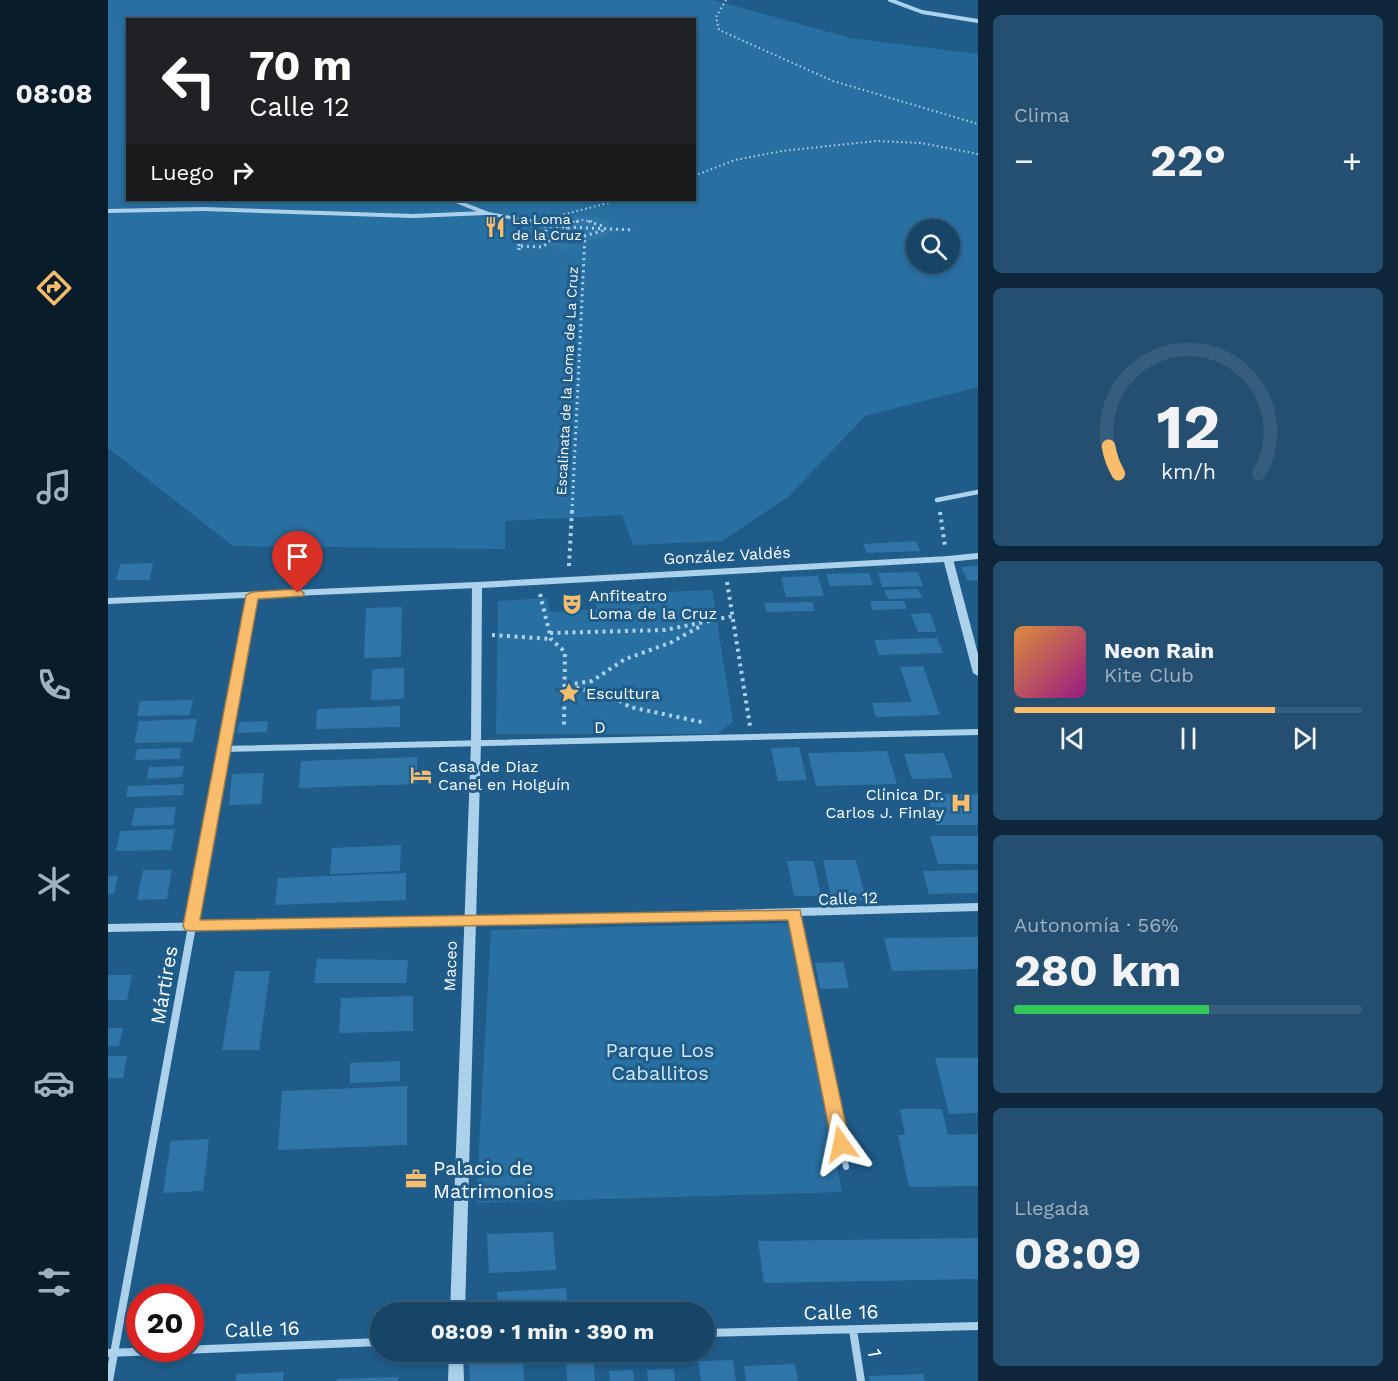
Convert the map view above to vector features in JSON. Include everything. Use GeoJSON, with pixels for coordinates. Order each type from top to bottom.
{"type":"FeatureCollection","features":[{"type":"Feature","properties":{"kind":"street"},"geometry":{"type":"LineString","coordinates":[[890,0],[932,16],[978,21]]}},
{"type":"Feature","properties":{"kind":"street"},"geometry":{"type":"LineString","coordinates":[[456,201],[486,213]]}},
{"type":"Feature","properties":{"kind":"street"},"geometry":{"type":"LineString","coordinates":[[108,211],[202,209],[413,216],[486,213]]}},
{"type":"Feature","properties":{"kind":"street"},"geometry":{"type":"LineString","coordinates":[[937,500],[978,492]]}},
{"type":"Feature","properties":{"kind":"street","name":"González Valdés"},"geometry":{"type":"LineString","coordinates":[[477,585],[978,556]]}},
{"type":"Feature","properties":{"kind":"street"},"geometry":{"type":"LineString","coordinates":[[948,559],[973,635],[978,673]]}},
{"type":"Feature","properties":{"kind":"street"},"geometry":{"type":"LineString","coordinates":[[108,601],[477,585]]}},
{"type":"Feature","properties":{"kind":"street","name":"Maceo"},"geometry":{"type":"LineString","coordinates":[[457,1302],[476,743],[477,585]]}},
{"type":"Feature","properties":{"kind":"street","name":"Mártires"},"geometry":{"type":"LineString","coordinates":[[109,1381],[111,1353],[252,595]]}},
{"type":"Feature","properties":{"kind":"street","name":"D"},"geometry":{"type":"LineString","coordinates":[[223,749],[978,732]]}},
{"type":"Feature","properties":{"kind":"street","name":"Calle 12"},"geometry":{"type":"LineString","coordinates":[[108,928],[794,914],[978,907]]}},
{"type":"Feature","properties":{"kind":"street","name":"Calle 16"},"geometry":{"type":"LineString","coordinates":[[715,1333],[978,1326]]}},
{"type":"Feature","properties":{"kind":"street","name":"1"},"geometry":{"type":"LineString","coordinates":[[853,1330],[861,1381]]}},
{"type":"Feature","properties":{"kind":"street","name":"Calle 16"},"geometry":{"type":"LineString","coordinates":[[111,1353],[370,1342]]}},
{"type":"Feature","properties":{"kind":"street"},"geometry":{"type":"LineString","coordinates":[[456,1362],[456,1381]]}},
{"type":"Feature","properties":{"kind":"lane"},"geometry":{"type":"LineString","coordinates":[[486,213],[534,222]]}},
{"type":"Feature","properties":{"kind":"lane"},"geometry":{"type":"LineString","coordinates":[[794,914],[846,1167]]}},
{"type":"Feature","properties":{"kind":"path"},"geometry":{"type":"LineString","coordinates":[[726,0],[716,17],[719,30],[833,81],[978,124]]}},
{"type":"Feature","properties":{"kind":"path"},"geometry":{"type":"LineString","coordinates":[[696,175],[735,160],[773,152],[876,141],[921,143],[978,154]]}},
{"type":"Feature","properties":{"kind":"path"},"geometry":{"type":"LineString","coordinates":[[534,222],[616,201]]}},
{"type":"Feature","properties":{"kind":"path"},"geometry":{"type":"LineString","coordinates":[[565,228],[571,223],[588,221],[599,224],[603,229]]}},
{"type":"Feature","properties":{"kind":"path"},"geometry":{"type":"LineString","coordinates":[[522,226],[519,248],[543,247],[551,239],[544,227]]}},
{"type":"Feature","properties":{"kind":"path"},"geometry":{"type":"LineString","coordinates":[[533,227],[634,230]]}},
{"type":"Feature","properties":{"kind":"path"},"geometry":{"type":"LineString","coordinates":[[565,228],[573,235],[585,236],[596,235],[603,229]]}},
{"type":"Feature","properties":{"kind":"path","name":"Escalinata de la Loma de La Cruz"},"geometry":{"type":"LineString","coordinates":[[568,579],[585,236]]}},
{"type":"Feature","properties":{"kind":"path"},"geometry":{"type":"LineString","coordinates":[[937,500],[948,559]]}},
{"type":"Feature","properties":{"kind":"path"},"geometry":{"type":"LineString","coordinates":[[724,570],[752,737]]}},
{"type":"Feature","properties":{"kind":"path"},"geometry":{"type":"LineString","coordinates":[[541,602],[551,639],[565,652],[563,741]]}},
{"type":"Feature","properties":{"kind":"path"},"geometry":{"type":"LineString","coordinates":[[566,685],[592,681],[625,659],[670,642],[699,627],[733,616]]}},
{"type":"Feature","properties":{"kind":"path"},"geometry":{"type":"LineString","coordinates":[[550,633],[654,632],[699,627]]}},
{"type":"Feature","properties":{"kind":"path"},"geometry":{"type":"LineString","coordinates":[[477,634],[551,639]]}},
{"type":"Feature","properties":{"kind":"path"},"geometry":{"type":"LineString","coordinates":[[566,685],[615,698],[630,706],[707,723]]}},
{"type":"Feature","properties":{"kind":"green space"},"geometry":{"type":"Polygon","coordinates":[[[108,0],[713,0],[850,38],[978,54],[978,387],[865,416],[789,496],[722,541],[633,545],[622,515],[505,521],[505,549],[233,546],[108,448],[108,0]]]}},
{"type":"Feature","properties":{"kind":"green space"},"geometry":{"type":"Polygon","coordinates":[[[712,590],[733,722],[717,734],[496,734],[498,601],[547,598],[550,612],[597,609],[594,595],[712,590]]]}},
{"type":"Feature","properties":{"kind":"green space","name":"Parque Los Caballitos"},"geometry":{"type":"Polygon","coordinates":[[[789,923],[842,1192],[476,1203],[491,930],[789,923]]]}},
{"type":"Feature","properties":{"kind":"building"},"geometry":{"type":"Polygon","coordinates":[[[573,216],[598,217],[610,222],[615,228],[636,228],[638,230],[615,231],[606,237],[585,241],[566,239],[554,229],[527,228],[523,251],[514,250],[518,224],[555,225],[573,216]]]}},
{"type":"Feature","properties":{"kind":"building","name":"La Loma de la Cruz"},"geometry":{"type":"Polygon","coordinates":[[[501,221],[509,227],[490,232],[482,227],[501,221]]]}},
{"type":"Feature","properties":{"kind":"building"},"geometry":{"type":"Polygon","coordinates":[[[553,242],[575,245],[571,249],[558,250],[555,249],[557,247],[550,245],[553,242]]]}},
{"type":"Feature","properties":{"kind":"building"},"geometry":{"type":"Polygon","coordinates":[[[916,541],[920,551],[867,553],[863,544],[916,541]]]}},
{"type":"Feature","properties":{"kind":"building"},"geometry":{"type":"Polygon","coordinates":[[[153,563],[150,580],[116,580],[120,564],[153,563]]]}},
{"type":"Feature","properties":{"kind":"building"},"geometry":{"type":"Polygon","coordinates":[[[978,566],[978,580],[968,581],[961,567],[978,566]]]}},
{"type":"Feature","properties":{"kind":"building"},"geometry":{"type":"Polygon","coordinates":[[[918,572],[923,586],[882,587],[878,573],[918,572]]]}},
{"type":"Feature","properties":{"kind":"building"},"geometry":{"type":"Polygon","coordinates":[[[869,573],[873,585],[830,586],[826,574],[869,573]]]}},
{"type":"Feature","properties":{"kind":"building"},"geometry":{"type":"Polygon","coordinates":[[[818,576],[824,596],[786,597],[781,577],[818,576]]]}},
{"type":"Feature","properties":{"kind":"building"},"geometry":{"type":"Polygon","coordinates":[[[918,589],[922,598],[888,599],[884,590],[918,589]]]}},
{"type":"Feature","properties":{"kind":"building"},"geometry":{"type":"Polygon","coordinates":[[[870,601],[904,601],[907,609],[872,610],[870,601]]]}},
{"type":"Feature","properties":{"kind":"building"},"geometry":{"type":"Polygon","coordinates":[[[812,602],[815,611],[766,612],[764,603],[812,602]]]}},
{"type":"Feature","properties":{"kind":"building"},"geometry":{"type":"Polygon","coordinates":[[[402,607],[401,657],[364,658],[366,608],[402,607]]]}},
{"type":"Feature","properties":{"kind":"building"},"geometry":{"type":"Polygon","coordinates":[[[930,613],[937,632],[918,632],[911,614],[930,613]]]}},
{"type":"Feature","properties":{"kind":"building"},"geometry":{"type":"Polygon","coordinates":[[[937,638],[943,653],[879,655],[874,640],[937,638]]]}},
{"type":"Feature","properties":{"kind":"building"},"geometry":{"type":"Polygon","coordinates":[[[923,666],[940,715],[876,717],[872,703],[912,702],[900,667],[923,666]]]}},
{"type":"Feature","properties":{"kind":"building"},"geometry":{"type":"Polygon","coordinates":[[[404,668],[404,699],[371,700],[372,669],[404,668]]]}},
{"type":"Feature","properties":{"kind":"building"},"geometry":{"type":"Polygon","coordinates":[[[193,700],[190,715],[137,716],[140,701],[193,700]]]}},
{"type":"Feature","properties":{"kind":"building"},"geometry":{"type":"Polygon","coordinates":[[[400,706],[400,727],[316,729],[317,709],[400,706]]]}},
{"type":"Feature","properties":{"kind":"building"},"geometry":{"type":"Polygon","coordinates":[[[197,719],[193,742],[134,743],[139,721],[197,719]]]}},
{"type":"Feature","properties":{"kind":"building"},"geometry":{"type":"Polygon","coordinates":[[[268,721],[267,732],[237,733],[239,722],[268,721]]]}},
{"type":"Feature","properties":{"kind":"building"},"geometry":{"type":"Polygon","coordinates":[[[799,747],[807,780],[778,781],[771,748],[799,747]]]}},
{"type":"Feature","properties":{"kind":"building"},"geometry":{"type":"Polygon","coordinates":[[[181,748],[180,759],[135,760],[137,749],[181,748]]]}},
{"type":"Feature","properties":{"kind":"building"},"geometry":{"type":"Polygon","coordinates":[[[887,751],[897,784],[816,786],[808,753],[887,751]]]}},
{"type":"Feature","properties":{"kind":"building"},"geometry":{"type":"Polygon","coordinates":[[[944,753],[953,778],[912,779],[904,754],[944,753]]]}},
{"type":"Feature","properties":{"kind":"building"},"geometry":{"type":"Polygon","coordinates":[[[417,757],[417,784],[299,788],[301,761],[417,757]]]}},
{"type":"Feature","properties":{"kind":"building"},"geometry":{"type":"Polygon","coordinates":[[[184,766],[182,777],[147,779],[149,767],[184,766]]]}},
{"type":"Feature","properties":{"kind":"building"},"geometry":{"type":"Polygon","coordinates":[[[264,773],[261,804],[229,805],[232,774],[264,773]]]}},
{"type":"Feature","properties":{"kind":"building"},"geometry":{"type":"Polygon","coordinates":[[[184,784],[183,795],[126,797],[128,786],[184,784]]]}},
{"type":"Feature","properties":{"kind":"building"},"geometry":{"type":"Polygon","coordinates":[[[927,794],[978,794],[978,825],[935,825],[927,794]]]}},
{"type":"Feature","properties":{"kind":"building"},"geometry":{"type":"Polygon","coordinates":[[[176,807],[173,825],[131,826],[135,808],[176,807]]]}},
{"type":"Feature","properties":{"kind":"building"},"geometry":{"type":"Polygon","coordinates":[[[175,829],[171,850],[116,851],[120,831],[175,829]]]}},
{"type":"Feature","properties":{"kind":"building"},"geometry":{"type":"Polygon","coordinates":[[[930,836],[978,836],[978,864],[938,864],[930,836]]]}},
{"type":"Feature","properties":{"kind":"building"},"geometry":{"type":"Polygon","coordinates":[[[401,845],[400,871],[330,874],[332,848],[401,845]]]}},
{"type":"Feature","properties":{"kind":"building"},"geometry":{"type":"Polygon","coordinates":[[[823,860],[856,860],[866,901],[832,901],[823,860]]]}},
{"type":"Feature","properties":{"kind":"building"},"geometry":{"type":"Polygon","coordinates":[[[787,861],[814,861],[821,896],[794,896],[787,861]]]}},
{"type":"Feature","properties":{"kind":"building"},"geometry":{"type":"Polygon","coordinates":[[[143,870],[172,870],[167,899],[137,900],[143,870]]]}},
{"type":"Feature","properties":{"kind":"building"},"geometry":{"type":"Polygon","coordinates":[[[978,870],[978,893],[929,894],[923,871],[978,870]]]}},
{"type":"Feature","properties":{"kind":"building"},"geometry":{"type":"Polygon","coordinates":[[[406,873],[406,900],[275,905],[278,878],[406,873]]]}},
{"type":"Feature","properties":{"kind":"building"},"geometry":{"type":"Polygon","coordinates":[[[108,876],[118,876],[114,894],[108,894],[108,876]]]}},
{"type":"Feature","properties":{"kind":"building"},"geometry":{"type":"Polygon","coordinates":[[[978,937],[978,969],[892,971],[884,938],[978,937]]]}},
{"type":"Feature","properties":{"kind":"building"},"geometry":{"type":"Polygon","coordinates":[[[317,959],[408,960],[406,983],[314,983],[317,959]]]}},
{"type":"Feature","properties":{"kind":"building"},"geometry":{"type":"Polygon","coordinates":[[[843,962],[849,988],[820,989],[815,963],[843,962]]]}},
{"type":"Feature","properties":{"kind":"building"},"geometry":{"type":"Polygon","coordinates":[[[235,971],[270,971],[259,1050],[222,1050],[235,971]]]}},
{"type":"Feature","properties":{"kind":"building"},"geometry":{"type":"Polygon","coordinates":[[[108,975],[132,975],[127,1000],[108,1000],[108,975]]]}},
{"type":"Feature","properties":{"kind":"building"},"geometry":{"type":"Polygon","coordinates":[[[413,996],[413,1031],[339,1033],[341,998],[413,996]]]}},
{"type":"Feature","properties":{"kind":"building"},"geometry":{"type":"Polygon","coordinates":[[[108,1028],[123,1028],[119,1046],[108,1046],[108,1028]]]}},
{"type":"Feature","properties":{"kind":"building"},"geometry":{"type":"Polygon","coordinates":[[[108,1056],[127,1056],[123,1078],[108,1078],[108,1056]]]}},
{"type":"Feature","properties":{"kind":"building"},"geometry":{"type":"Polygon","coordinates":[[[935,1058],[978,1058],[978,1113],[949,1114],[935,1058]]]}},
{"type":"Feature","properties":{"kind":"building"},"geometry":{"type":"Polygon","coordinates":[[[400,1061],[400,1081],[350,1083],[350,1063],[400,1061]]]}},
{"type":"Feature","properties":{"kind":"building"},"geometry":{"type":"Polygon","coordinates":[[[407,1086],[407,1145],[278,1150],[282,1091],[407,1086]]]}},
{"type":"Feature","properties":{"kind":"building"},"geometry":{"type":"Polygon","coordinates":[[[900,1109],[942,1109],[948,1135],[978,1134],[978,1186],[909,1187],[898,1135],[905,1135],[900,1109]]]}},
{"type":"Feature","properties":{"kind":"building"},"geometry":{"type":"Polygon","coordinates":[[[209,1139],[203,1191],[163,1193],[171,1141],[209,1139]]]}},
{"type":"Feature","properties":{"kind":"building"},"geometry":{"type":"Polygon","coordinates":[[[553,1232],[556,1270],[489,1273],[487,1234],[553,1232]]]}},
{"type":"Feature","properties":{"kind":"building"},"geometry":{"type":"Polygon","coordinates":[[[978,1238],[978,1279],[764,1283],[758,1241],[978,1238]]]}},
{"type":"Feature","properties":{"kind":"building"},"geometry":{"type":"Polygon","coordinates":[[[566,1288],[567,1302],[498,1302],[497,1292],[566,1288]]]}},
{"type":"Feature","properties":{"kind":"building"},"geometry":{"type":"Polygon","coordinates":[[[733,1360],[736,1381],[701,1381],[698,1362],[733,1360]]]}},
{"type":"Feature","properties":{"kind":"building"},"geometry":{"type":"Polygon","coordinates":[[[469,1362],[523,1362],[524,1381],[470,1381],[469,1362]]]}},
{"type":"Feature","properties":{"kind":"building"},"geometry":{"type":"Polygon","coordinates":[[[566,1362],[593,1362],[595,1381],[567,1381],[566,1362]]]}},
{"type":"Feature","properties":{"kind":"building"},"geometry":{"type":"Polygon","coordinates":[[[795,1364],[798,1381],[746,1381],[744,1366],[795,1364]]]}},
{"type":"Feature","properties":{"kind":"building"},"geometry":{"type":"Polygon","coordinates":[[[674,1369],[675,1381],[648,1381],[647,1370],[674,1369]]]}},
{"type":"Feature","properties":{"kind":"building"},"geometry":{"type":"Polygon","coordinates":[[[633,1370],[634,1381],[610,1381],[609,1371],[633,1370]]]}},
{"type":"Feature","properties":{"kind":"building"},"geometry":{"type":"Polygon","coordinates":[[[284,1372],[283,1381],[236,1381],[236,1374],[284,1372]]]}},
{"type":"Feature","properties":{"kind":"building"},"geometry":{"type":"Polygon","coordinates":[[[923,1374],[925,1381],[870,1381],[869,1376],[923,1374]]]}},
{"type":"Feature","properties":{"kind":"building"},"geometry":{"type":"Polygon","coordinates":[[[398,1377],[398,1381],[337,1381],[337,1379],[398,1377]]]}},
{"type":"Feature","properties":{"kind":"place","name":"La Loma de la Cruz"},"geometry":{"type":"Point","coordinates":[495,227]}},
{"type":"Feature","properties":{"kind":"place","name":"Anfiteatro Loma de la Cruz"},"geometry":{"type":"Point","coordinates":[572,604]}},
{"type":"Feature","properties":{"kind":"place","name":"Escultura"},"geometry":{"type":"Point","coordinates":[569,693]}},
{"type":"Feature","properties":{"kind":"place","name":"Casa de Diaz Canel en Holguín"},"geometry":{"type":"Point","coordinates":[421,775]}},
{"type":"Feature","properties":{"kind":"place","name":"Clínica Dr. Carlos J. Finlay"},"geometry":{"type":"Point","coordinates":[961,803]}},
{"type":"Feature","properties":{"kind":"place","name":"Palacio de Matrimonios"},"geometry":{"type":"Point","coordinates":[416,1179]}},
{"type":"Feature","properties":{"kind":"route"},"geometry":{"type":"LineString","coordinates":[[298,593],[252,595],[191,926],[794,914],[841,1144]]}}]}
